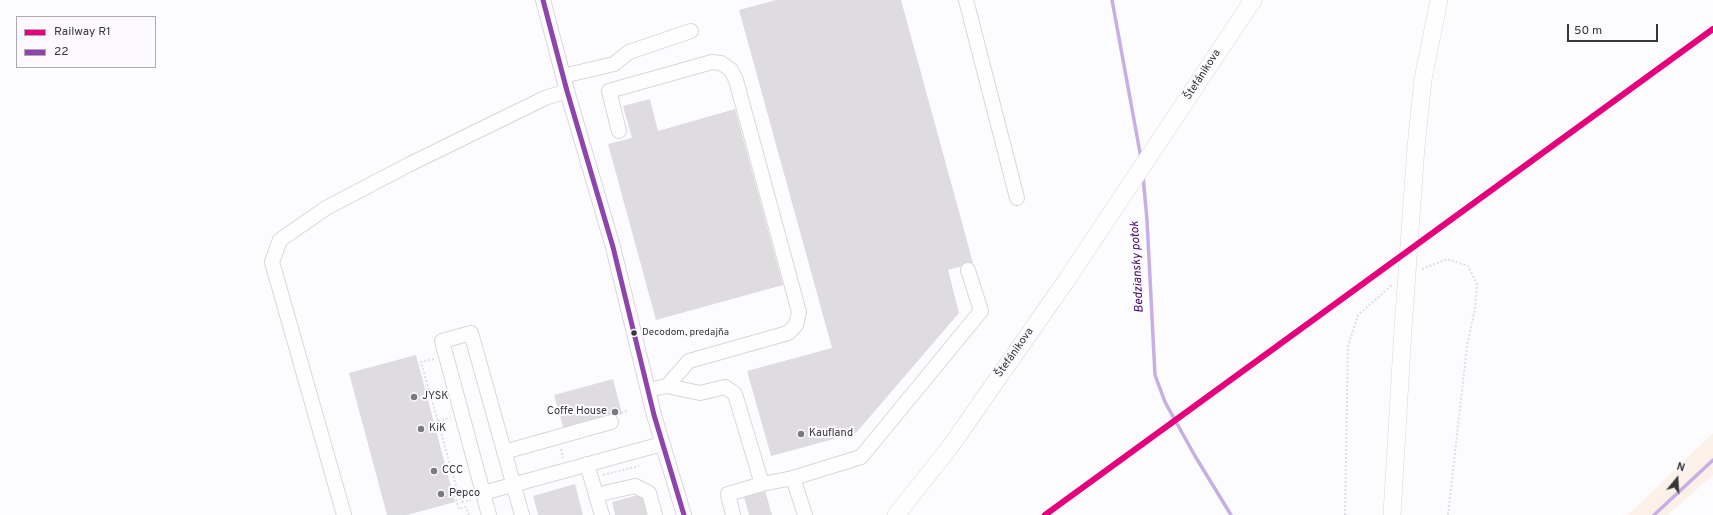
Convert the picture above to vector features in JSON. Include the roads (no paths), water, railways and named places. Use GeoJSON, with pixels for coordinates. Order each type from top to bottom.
{"type":"FeatureCollection","features":[{"type":"Feature","properties":{"kind":"main road","name":"Štefánikova"},"geometry":{"type":"LineString","coordinates":[[896,515],[950,447],[1062,287],[1253,0]]}},
{"type":"Feature","properties":{"kind":"main road"},"geometry":{"type":"LineString","coordinates":[[1392,515],[1416,147],[1423,79],[1439,0]]}},
{"type":"Feature","properties":{"kind":"street"},"geometry":{"type":"LineString","coordinates":[[543,0],[567,91],[613,247],[662,444],[684,515]]}},
{"type":"Feature","properties":{"kind":"street"},"geometry":{"type":"LineString","coordinates":[[966,0],[1017,198]]}},
{"type":"Feature","properties":{"kind":"street"},"geometry":{"type":"LineString","coordinates":[[563,76],[614,64],[629,52],[691,30]]}},
{"type":"Feature","properties":{"kind":"street"},"geometry":{"type":"LineString","coordinates":[[619,132],[609,91],[712,62],[721,63],[731,70],[736,80],[799,312],[796,325],[788,333],[688,361],[667,386]]}},
{"type":"Feature","properties":{"kind":"street"},"geometry":{"type":"LineString","coordinates":[[344,515],[272,262],[280,240],[326,208],[410,164],[545,98],[567,91]]}},
{"type":"Feature","properties":{"kind":"street"},"geometry":{"type":"LineString","coordinates":[[733,515],[728,494],[762,484],[793,478],[861,457],[981,312],[968,270]]}},
{"type":"Feature","properties":{"kind":"street"},"geometry":{"type":"LineString","coordinates":[[488,513],[442,341],[471,333],[522,515]]}},
{"type":"Feature","properties":{"kind":"street"},"geometry":{"type":"LineString","coordinates":[[648,390],[667,386],[700,393],[725,387],[735,394],[762,484]]}},
{"type":"Feature","properties":{"kind":"street"},"geometry":{"type":"LineString","coordinates":[[504,452],[616,417]]}},
{"type":"Feature","properties":{"kind":"street"},"geometry":{"type":"LineString","coordinates":[[483,493],[662,444]]}},
{"type":"Feature","properties":{"kind":"street"},"geometry":{"type":"LineString","coordinates":[[587,464],[602,515]]}},
{"type":"Feature","properties":{"kind":"street"},"geometry":{"type":"LineString","coordinates":[[793,478],[805,515]]}},
{"type":"Feature","properties":{"kind":"street"},"geometry":{"type":"LineString","coordinates":[[596,495],[636,486],[649,493],[655,515]]}},
{"type":"Feature","properties":{"kind":"waterway","name":"Bedziansky potok"},"geometry":{"type":"LineString","coordinates":[[1112,0],[1141,158]]}},
{"type":"Feature","properties":{"kind":"waterway","name":"Bedziansky potok"},"geometry":{"type":"LineString","coordinates":[[1143,176],[1147,220],[1155,375],[1165,402],[1195,456],[1231,515]]}},
{"type":"Feature","properties":{"kind":"waterway"},"geometry":{"type":"LineString","coordinates":[[1654,515],[1713,460]]}},
{"type":"Feature","properties":{"kind":"rail line","name":"R1"},"geometry":{"type":"LineString","coordinates":[[1045,515],[1713,29]]}},
{"type":"Feature","properties":{"kind":"place","name":"Decodom, predajňa"},"geometry":{"type":"Point","coordinates":[634,333]}},
{"type":"Feature","properties":{"kind":"place","name":"JYSK"},"geometry":{"type":"Point","coordinates":[414,397]}},
{"type":"Feature","properties":{"kind":"place","name":"Coffe House"},"geometry":{"type":"Point","coordinates":[615,412]}},
{"type":"Feature","properties":{"kind":"place","name":"KiK"},"geometry":{"type":"Point","coordinates":[421,429]}},
{"type":"Feature","properties":{"kind":"place","name":"Kaufland"},"geometry":{"type":"Point","coordinates":[801,434]}},
{"type":"Feature","properties":{"kind":"place","name":"CCC"},"geometry":{"type":"Point","coordinates":[434,471]}},
{"type":"Feature","properties":{"kind":"place","name":"Pepco"},"geometry":{"type":"Point","coordinates":[441,494]}}]}
